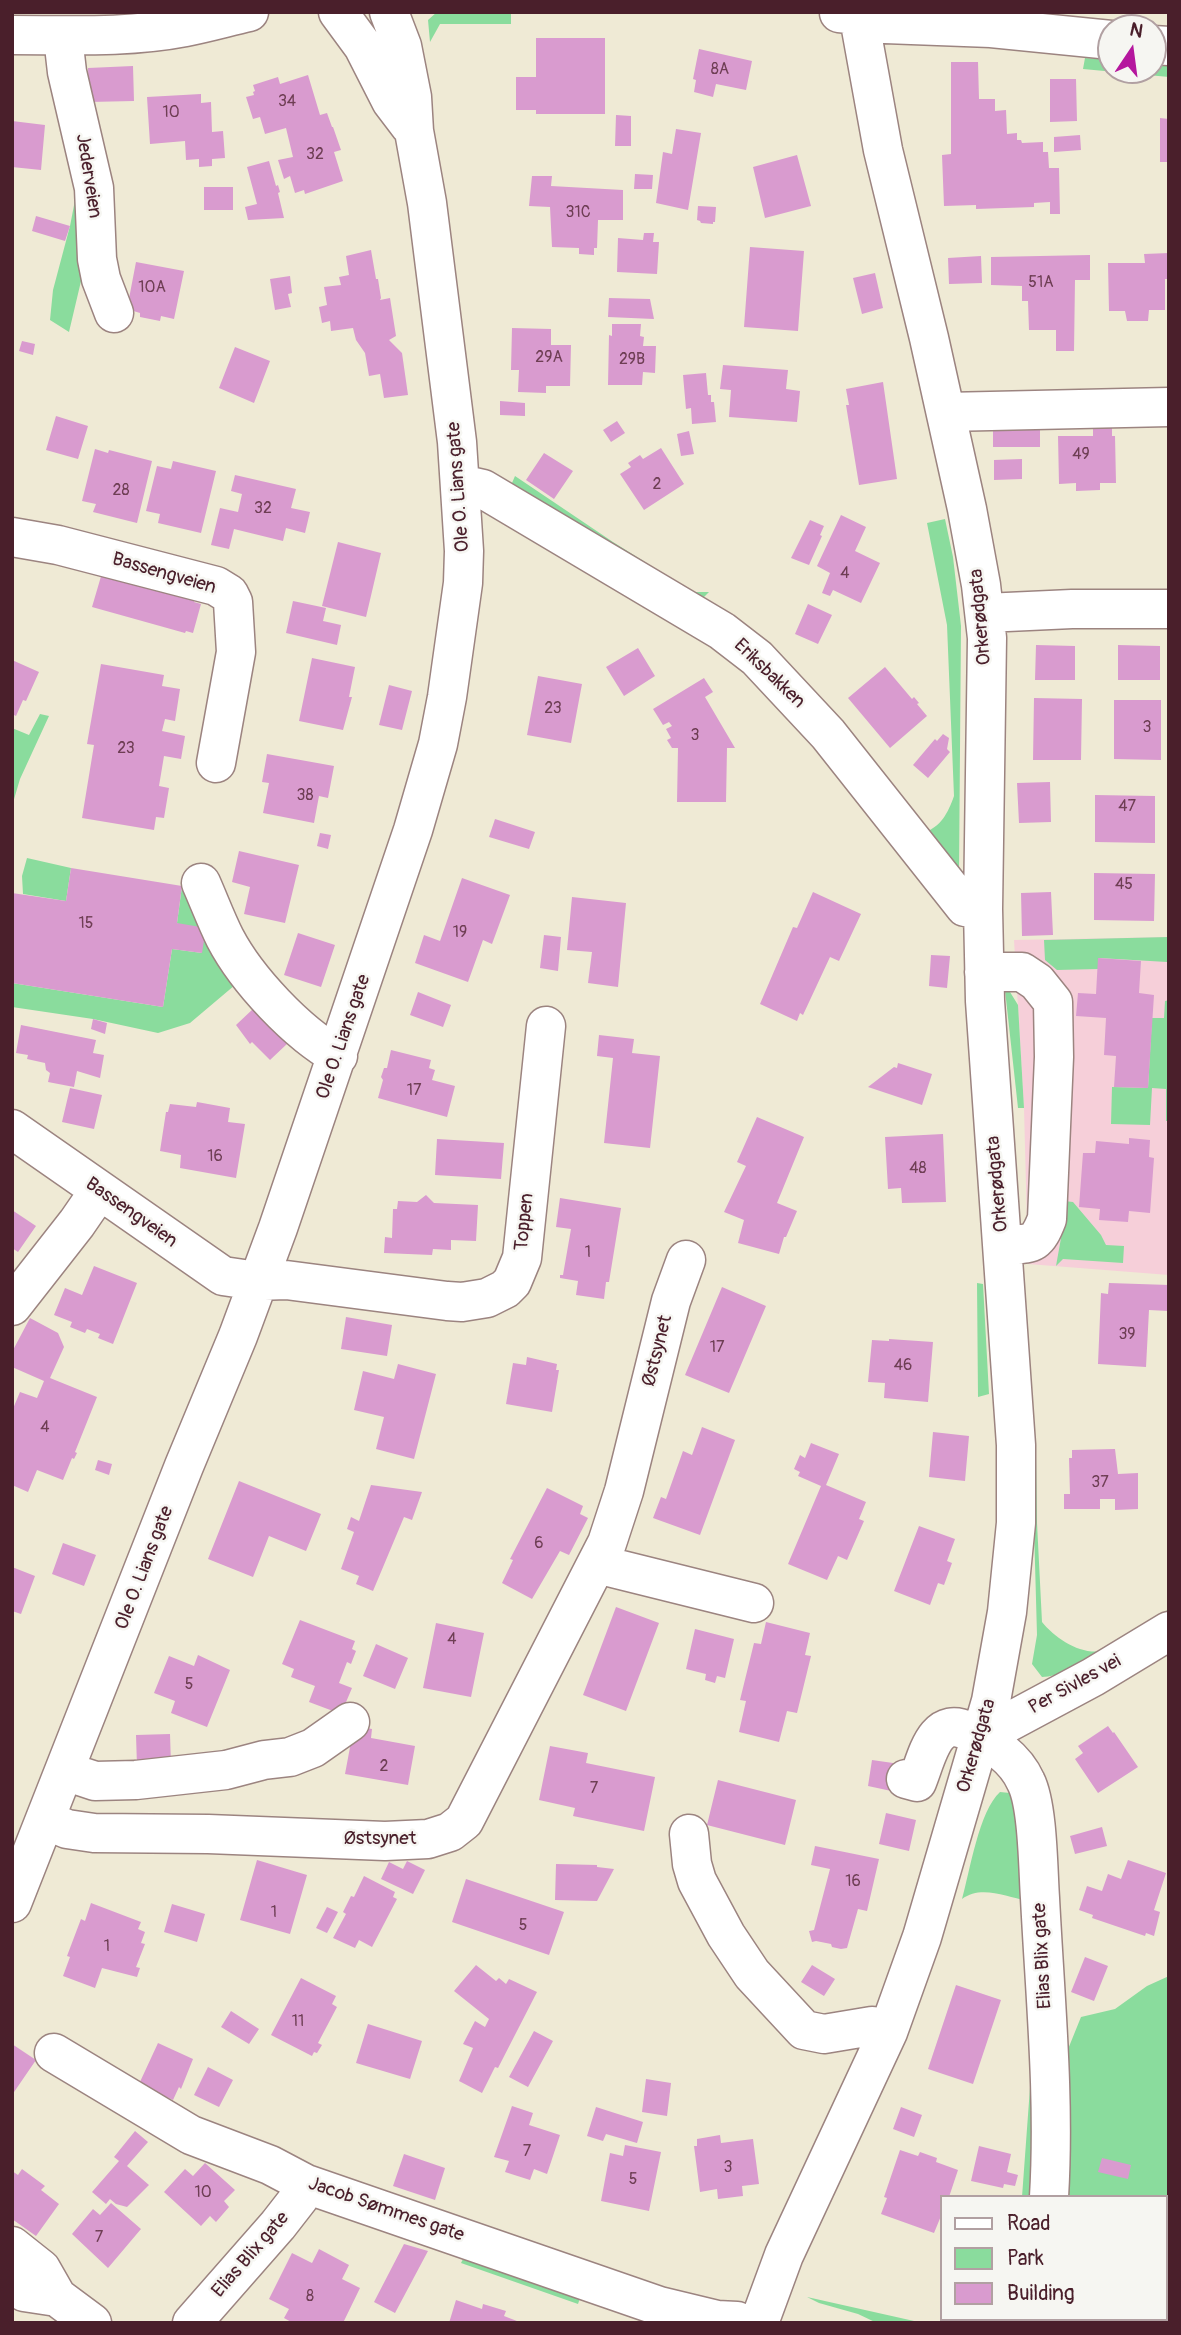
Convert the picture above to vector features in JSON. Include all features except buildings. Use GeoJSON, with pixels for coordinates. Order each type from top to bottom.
{"type":"FeatureCollection","features":[{"type":"Feature","properties":{"kind":"street"},"geometry":{"type":"LineString","coordinates":[[12,35],[63,37],[183,27],[248,12]]}},
{"type":"Feature","properties":{"kind":"street","name":"Ole O. Lians gate"},"geometry":{"type":"LineString","coordinates":[[338,12],[363,46],[391,101],[414,131]]}},
{"type":"Feature","properties":{"kind":"street","name":"Ole O. Lians gate"},"geometry":{"type":"LineString","coordinates":[[12,1903],[184,1465],[238,1336],[338,1056],[413,830],[438,744],[454,659],[463,583],[461,484],[433,241],[414,131],[412,97],[402,46],[389,12]]}},
{"type":"Feature","properties":{"kind":"street"},"geometry":{"type":"LineString","coordinates":[[851,13],[885,24],[991,28],[1097,39]]}},
{"type":"Feature","properties":{"kind":"street","name":"Orkerødgata"},"geometry":{"type":"LineString","coordinates":[[748,2322],[784,2255],[888,2032],[922,1937],[981,1737],[998,1667],[1007,1612],[1016,1523],[1016,1445],[984,972],[985,613],[967,509],[946,412],[851,13]]}},
{"type":"Feature","properties":{"kind":"street","name":"Jederveien"},"geometry":{"type":"LineString","coordinates":[[63,37],[67,72],[94,188],[97,260],[114,313]]}},
{"type":"Feature","properties":{"kind":"street"},"geometry":{"type":"LineString","coordinates":[[946,412],[1169,408]]}},
{"type":"Feature","properties":{"kind":"street","name":"Eriksbakken"},"geometry":{"type":"LineString","coordinates":[[461,484],[484,489],[675,602],[757,657],[828,734],[965,907],[983,909]]}},
{"type":"Feature","properties":{"kind":"street","name":"Bassengveien"},"geometry":{"type":"LineString","coordinates":[[12,537],[58,545],[216,586],[229,594],[233,602],[236,652],[216,763]]}},
{"type":"Feature","properties":{"kind":"street"},"geometry":{"type":"LineString","coordinates":[[985,613],[1072,609],[1169,609]]}},
{"type":"Feature","properties":{"kind":"street"},"geometry":{"type":"LineString","coordinates":[[201,883],[225,938],[242,965],[299,1030],[338,1056]]}},
{"type":"Feature","properties":{"kind":"street"},"geometry":{"type":"LineString","coordinates":[[984,972],[1023,972],[1037,982],[1053,1002],[1054,1057],[1047,1219],[1041,1236],[1031,1243],[1003,1245]]}},
{"type":"Feature","properties":{"kind":"street","name":"Toppen"},"geometry":{"type":"LineString","coordinates":[[257,1281],[286,1280],[447,1301],[487,1298],[505,1289],[512,1282],[522,1258],[546,1026]]}},
{"type":"Feature","properties":{"kind":"street","name":"Bassengveien"},"geometry":{"type":"LineString","coordinates":[[12,1129],[223,1276],[257,1281]]}},
{"type":"Feature","properties":{"kind":"street"},"geometry":{"type":"LineString","coordinates":[[12,1306],[99,1191]]}},
{"type":"Feature","properties":{"kind":"street","name":"Østsynet"},"geometry":{"type":"LineString","coordinates":[[46,1821],[67,1829],[94,1833],[208,1834],[385,1841],[428,1839],[450,1832],[464,1821],[597,1564],[617,1513],[671,1301],[686,1260]]}},
{"type":"Feature","properties":{"kind":"street"},"geometry":{"type":"LineString","coordinates":[[597,1564],[754,1603]]}},
{"type":"Feature","properties":{"kind":"street","name":"Per Sivles vei"},"geometry":{"type":"LineString","coordinates":[[981,1737],[1093,1677],[1169,1631]]}},
{"type":"Feature","properties":{"kind":"street"},"geometry":{"type":"LineString","coordinates":[[65,1771],[95,1781],[109,1781],[178,1777],[226,1770],[264,1760],[290,1757],[313,1748],[350,1722]]}},
{"type":"Feature","properties":{"kind":"street","name":"Elias Blix gate"},"geometry":{"type":"LineString","coordinates":[[906,1779],[917,1782],[935,1736],[947,1727],[961,1727],[981,1737],[1015,1762],[1028,1785],[1032,1806],[1048,2047],[1052,2150],[1049,2195]]}},
{"type":"Feature","properties":{"kind":"street"},"geometry":{"type":"LineString","coordinates":[[689,1834],[697,1881],[726,1935],[752,1974],[804,2030],[824,2034],[872,2026],[888,2032]]}},
{"type":"Feature","properties":{"kind":"street","name":"Jacob Sømmes gate"},"geometry":{"type":"LineString","coordinates":[[54,2053],[191,2135],[270,2165],[306,2184],[659,2306],[707,2318],[748,2322]]}},
{"type":"Feature","properties":{"kind":"street","name":"Elias Blix gate"},"geometry":{"type":"LineString","coordinates":[[192,2323],[278,2225],[299,2198],[306,2184]]}},
{"type":"Feature","properties":{"kind":"street"},"geometry":{"type":"LineString","coordinates":[[12,2246],[41,2269],[57,2297],[92,2323]]}},
{"type":"Feature","properties":{"kind":"street"},"geometry":{"type":"LineString","coordinates":[[12,2284],[24,2292],[57,2297]]}},
{"type":"Feature","properties":{"kind":"shaded area"},"geometry":{"type":"Polygon","coordinates":[[[1169,937],[1169,1275],[1028,1264],[1024,1108],[1014,940],[1169,937]]]}},
{"type":"Feature","properties":{"kind":"green space"},"geometry":{"type":"Polygon","coordinates":[[[437,12],[511,12],[511,24],[440,24],[430,42],[428,20],[437,12]]]}},
{"type":"Feature","properties":{"kind":"green space"},"geometry":{"type":"Polygon","coordinates":[[[1085,58],[1097,59],[1097,70],[1083,69],[1085,58]]]}},
{"type":"Feature","properties":{"kind":"green space"},"geometry":{"type":"Polygon","coordinates":[[[82,164],[90,243],[69,332],[50,320],[53,290],[70,226],[82,164]]]}},
{"type":"Feature","properties":{"kind":"green space"},"geometry":{"type":"Polygon","coordinates":[[[515,476],[693,592],[709,592],[701,600],[509,490],[515,476]]]}},
{"type":"Feature","properties":{"kind":"green space"},"geometry":{"type":"Polygon","coordinates":[[[945,519],[953,557],[961,626],[959,872],[923,833],[943,819],[954,796],[947,625],[927,523],[945,519]]]}},
{"type":"Feature","properties":{"kind":"green space"},"geometry":{"type":"Polygon","coordinates":[[[40,714],[49,716],[20,779],[12,806],[12,728],[29,735],[40,714]]]}},
{"type":"Feature","properties":{"kind":"green space"},"geometry":{"type":"Polygon","coordinates":[[[27,858],[71,868],[66,901],[23,894],[22,876],[27,858]]]}},
{"type":"Feature","properties":{"kind":"green space"},"geometry":{"type":"Polygon","coordinates":[[[182,886],[193,888],[235,985],[190,1023],[158,1033],[93,1019],[12,1007],[12,983],[163,1007],[172,949],[202,953],[177,923],[182,886]]]}},
{"type":"Feature","properties":{"kind":"green space"},"geometry":{"type":"Polygon","coordinates":[[[1169,937],[1169,980],[1167,962],[1099,958],[1098,969],[1057,970],[1045,960],[1044,940],[1169,937]]]}},
{"type":"Feature","properties":{"kind":"green space"},"geometry":{"type":"Polygon","coordinates":[[[1005,990],[1010,992],[1018,1005],[1024,1108],[1018,1108],[1005,990]]]}},
{"type":"Feature","properties":{"kind":"green space"},"geometry":{"type":"Polygon","coordinates":[[[1169,1000],[1169,1121],[1166,1121],[1166,1089],[1152,1088],[1150,1125],[1111,1124],[1112,1087],[1148,1088],[1152,1018],[1164,1018],[1165,1001],[1169,1000]]]}},
{"type":"Feature","properties":{"kind":"green space"},"geometry":{"type":"Polygon","coordinates":[[[1064,1201],[1073,1202],[1101,1235],[1106,1245],[1124,1246],[1123,1263],[1063,1259],[1056,1266],[1063,1227],[1064,1201]]]}},
{"type":"Feature","properties":{"kind":"green space"},"geometry":{"type":"Polygon","coordinates":[[[977,1283],[983,1284],[989,1394],[978,1397],[977,1283]]]}},
{"type":"Feature","properties":{"kind":"green space"},"geometry":{"type":"Polygon","coordinates":[[[1032,1456],[1036,1456],[1042,1622],[1069,1644],[1094,1652],[1102,1651],[1169,1609],[1169,1614],[1089,1662],[1071,1670],[1042,1677],[1032,1664],[1037,1635],[1032,1456]]]}},
{"type":"Feature","properties":{"kind":"green space"},"geometry":{"type":"Polygon","coordinates":[[[1000,1792],[1010,1793],[1019,1799],[1027,1901],[985,1892],[962,1899],[981,1827],[986,1813],[1000,1792]]]}},
{"type":"Feature","properties":{"kind":"green space"},"geometry":{"type":"Polygon","coordinates":[[[1169,1976],[1169,2252],[1167,2195],[1059,2195],[1062,2064],[1081,2017],[1115,2009],[1147,1986],[1169,1976]]]}},
{"type":"Feature","properties":{"kind":"green space"},"geometry":{"type":"Polygon","coordinates":[[[1031,2074],[1038,2195],[1022,2195],[1031,2074]]]}},
{"type":"Feature","properties":{"kind":"green space"},"geometry":{"type":"Polygon","coordinates":[[[472,2258],[581,2295],[578,2304],[461,2263],[463,2259],[472,2258]]]}},
{"type":"Feature","properties":{"kind":"green space"},"geometry":{"type":"Polygon","coordinates":[[[807,2297],[923,2323],[877,2323],[807,2297]]]}}]}
